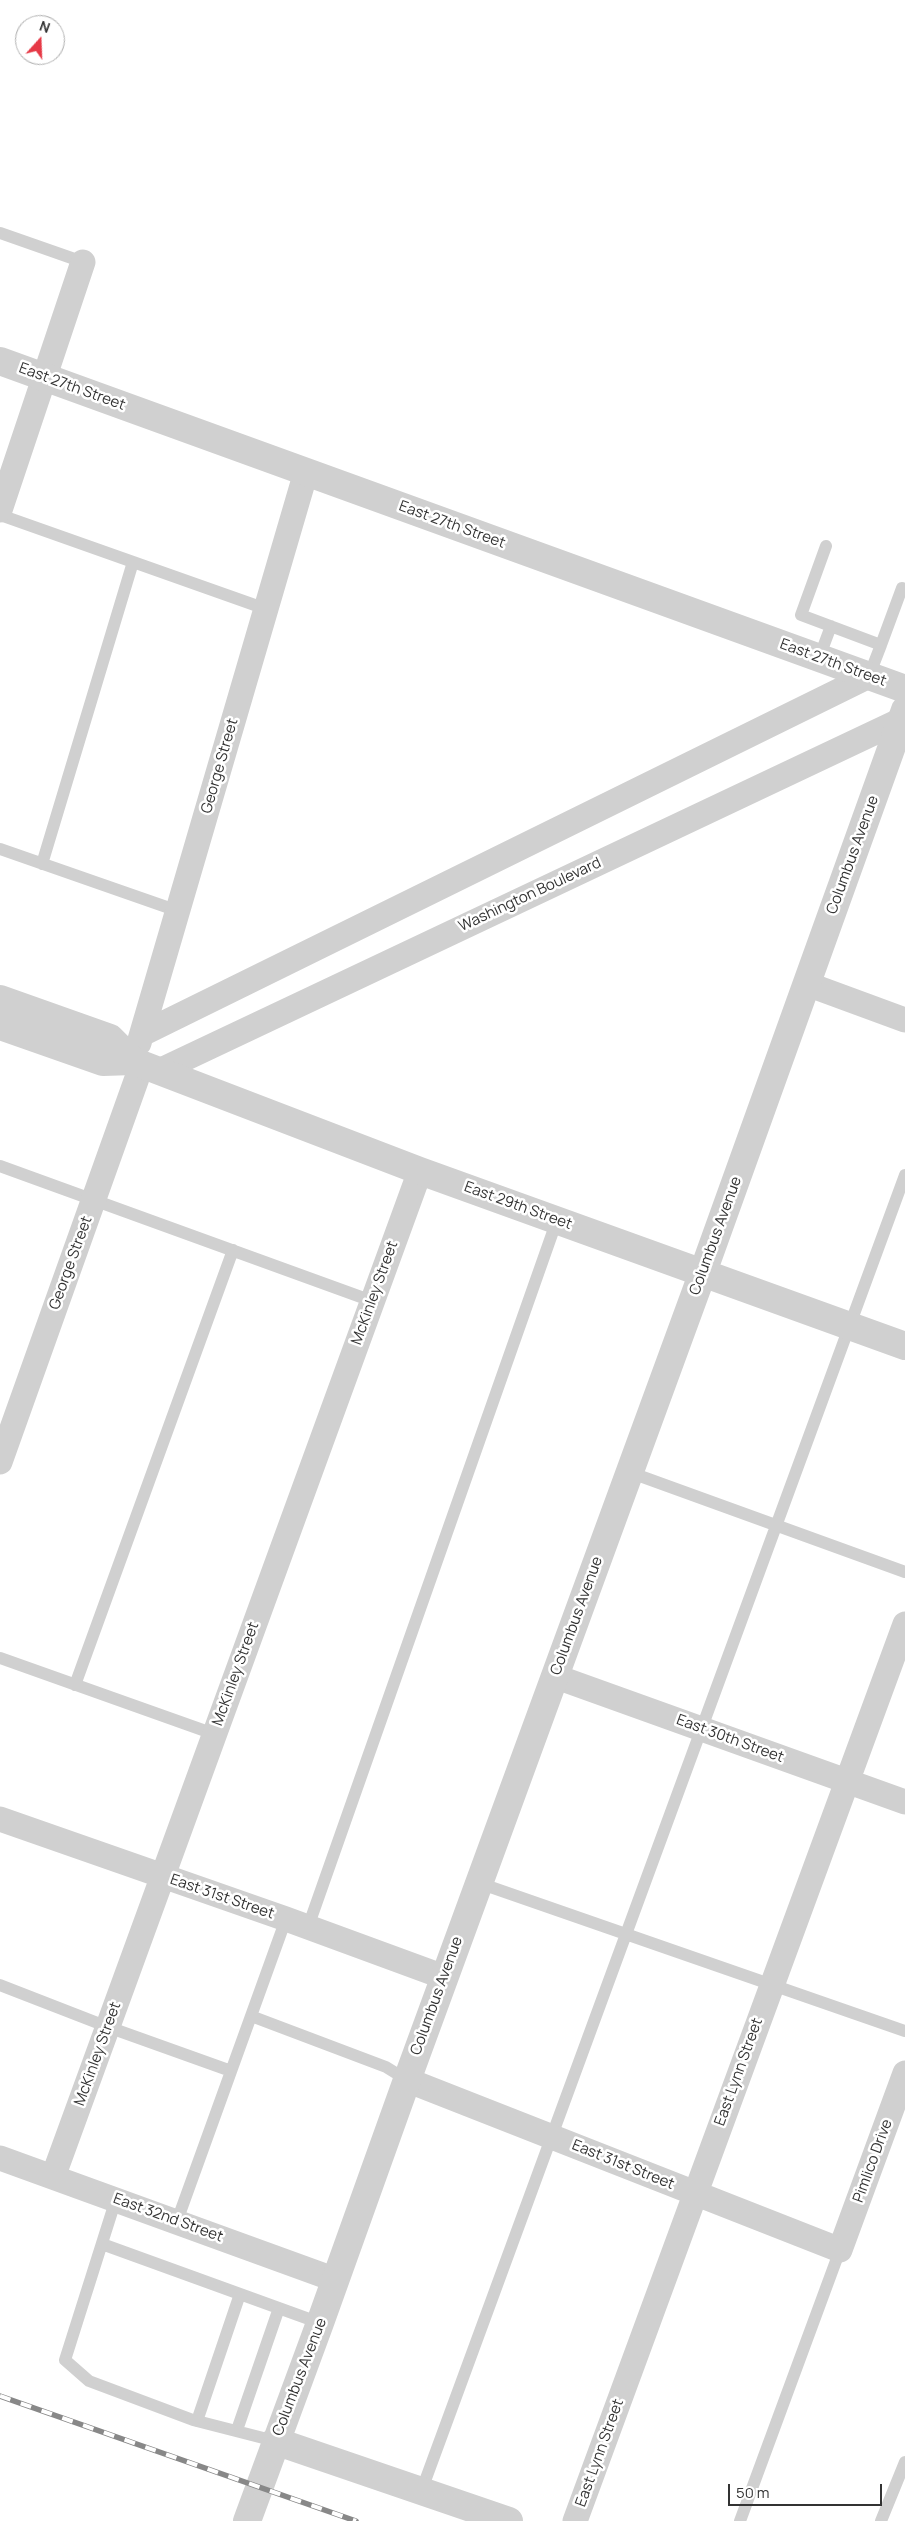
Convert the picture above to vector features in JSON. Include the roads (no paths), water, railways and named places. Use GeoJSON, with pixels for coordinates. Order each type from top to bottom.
{"type":"FeatureCollection","features":[{"type":"Feature","properties":{"kind":"street"},"geometry":{"type":"LineString","coordinates":[[0,510],[82,262]]}},
{"type":"Feature","properties":{"kind":"street","name":"East 27th Street"},"geometry":{"type":"LineString","coordinates":[[0,361],[905,689]]}},
{"type":"Feature","properties":{"kind":"street","name":"George Street"},"geometry":{"type":"LineString","coordinates":[[0,1462],[94,1199],[145,1065],[142,1034],[306,472]]}},
{"type":"Feature","properties":{"kind":"street"},"geometry":{"type":"LineString","coordinates":[[142,1034],[869,676]]}},
{"type":"Feature","properties":{"kind":"street","name":"Columbus Avenue"},"geometry":{"type":"LineString","coordinates":[[247,2521],[807,984],[903,715]]}},
{"type":"Feature","properties":{"kind":"street","name":"Washington Boulevard"},"geometry":{"type":"LineString","coordinates":[[145,1065],[903,715]]}},
{"type":"Feature","properties":{"kind":"street"},"geometry":{"type":"LineString","coordinates":[[807,984],[905,1020]]}},
{"type":"Feature","properties":{"kind":"street","name":"East 29th Street"},"geometry":{"type":"LineString","coordinates":[[0,999],[110,1038],[145,1065],[420,1171],[905,1346]]}},
{"type":"Feature","properties":{"kind":"street","name":"East 29th Street"},"geometry":{"type":"LineString","coordinates":[[0,1026],[103,1062],[145,1065]]}},
{"type":"Feature","properties":{"kind":"street","name":"McKinley Street"},"geometry":{"type":"LineString","coordinates":[[53,2177],[420,1171]]}},
{"type":"Feature","properties":{"kind":"street","name":"East Lynn Street"},"geometry":{"type":"LineString","coordinates":[[575,2521],[905,1624]]}},
{"type":"Feature","properties":{"kind":"street","name":"East 30th Street"},"geometry":{"type":"LineString","coordinates":[[554,1676],[905,1802]]}},
{"type":"Feature","properties":{"kind":"street","name":"East 31st Street"},"geometry":{"type":"LineString","coordinates":[[0,1819],[297,1923],[444,1977]]}},
{"type":"Feature","properties":{"kind":"street","name":"Pimlico Drive"},"geometry":{"type":"LineString","coordinates":[[840,2250],[905,2073]]}},
{"type":"Feature","properties":{"kind":"street","name":"East 31st Street"},"geometry":{"type":"LineString","coordinates":[[407,2080],[840,2250]]}},
{"type":"Feature","properties":{"kind":"street","name":"East 32nd Street"},"geometry":{"type":"LineString","coordinates":[[0,2158],[336,2280]]}},
{"type":"Feature","properties":{"kind":"street"},"geometry":{"type":"LineString","coordinates":[[276,2440],[421,2492],[510,2521]]}},
{"type":"Feature","properties":{"kind":"lane"},"geometry":{"type":"LineString","coordinates":[[0,233],[82,262]]}},
{"type":"Feature","properties":{"kind":"lane"},"geometry":{"type":"LineString","coordinates":[[0,515],[266,609]]}},
{"type":"Feature","properties":{"kind":"lane"},"geometry":{"type":"LineString","coordinates":[[826,546],[801,615],[881,645]]}},
{"type":"Feature","properties":{"kind":"lane"},"geometry":{"type":"LineString","coordinates":[[42,864],[133,562]]}},
{"type":"Feature","properties":{"kind":"lane"},"geometry":{"type":"LineString","coordinates":[[869,676],[902,588],[905,588]]}},
{"type":"Feature","properties":{"kind":"lane"},"geometry":{"type":"LineString","coordinates":[[819,658],[831,626]]}},
{"type":"Feature","properties":{"kind":"lane"},"geometry":{"type":"LineString","coordinates":[[0,849],[178,912]]}},
{"type":"Feature","properties":{"kind":"lane"},"geometry":{"type":"LineString","coordinates":[[0,1166],[372,1301]]}},
{"type":"Feature","properties":{"kind":"lane"},"geometry":{"type":"LineString","coordinates":[[421,2492],[905,1175]]}},
{"type":"Feature","properties":{"kind":"lane"},"geometry":{"type":"LineString","coordinates":[[177,2221],[251,2016],[297,1923],[558,1220]]}},
{"type":"Feature","properties":{"kind":"lane"},"geometry":{"type":"LineString","coordinates":[[75,1685],[234,1250]]}},
{"type":"Feature","properties":{"kind":"lane"},"geometry":{"type":"LineString","coordinates":[[629,1472],[905,1572]]}},
{"type":"Feature","properties":{"kind":"lane"},"geometry":{"type":"LineString","coordinates":[[0,1658],[214,1734]]}},
{"type":"Feature","properties":{"kind":"lane"},"geometry":{"type":"LineString","coordinates":[[479,1882],[905,2031]]}},
{"type":"Feature","properties":{"kind":"lane"},"geometry":{"type":"LineString","coordinates":[[0,1985],[108,2027],[231,2071]]}},
{"type":"Feature","properties":{"kind":"lane"},"geometry":{"type":"LineString","coordinates":[[251,2016],[386,2066],[407,2080]]}},
{"type":"Feature","properties":{"kind":"lane"},"geometry":{"type":"LineString","coordinates":[[116,2199],[65,2360],[89,2381],[197,2421],[276,2440]]}},
{"type":"Feature","properties":{"kind":"lane"},"geometry":{"type":"LineString","coordinates":[[102,2244],[320,2323]]}},
{"type":"Feature","properties":{"kind":"lane"},"geometry":{"type":"LineString","coordinates":[[740,2521],[840,2250]]}},
{"type":"Feature","properties":{"kind":"lane"},"geometry":{"type":"LineString","coordinates":[[197,2421],[217,2380],[225,2356],[229,2328],[240,2294]]}},
{"type":"Feature","properties":{"kind":"lane"},"geometry":{"type":"LineString","coordinates":[[237,2430],[244,2390],[262,2340],[279,2308]]}},
{"type":"Feature","properties":{"kind":"lane"},"geometry":{"type":"LineString","coordinates":[[229,2328],[242,2332]]}},
{"type":"Feature","properties":{"kind":"lane"},"geometry":{"type":"LineString","coordinates":[[881,2521],[905,2462]]}},
{"type":"Feature","properties":{"kind":"railway"},"geometry":{"type":"LineString","coordinates":[[0,2396],[356,2521]]}}]}
